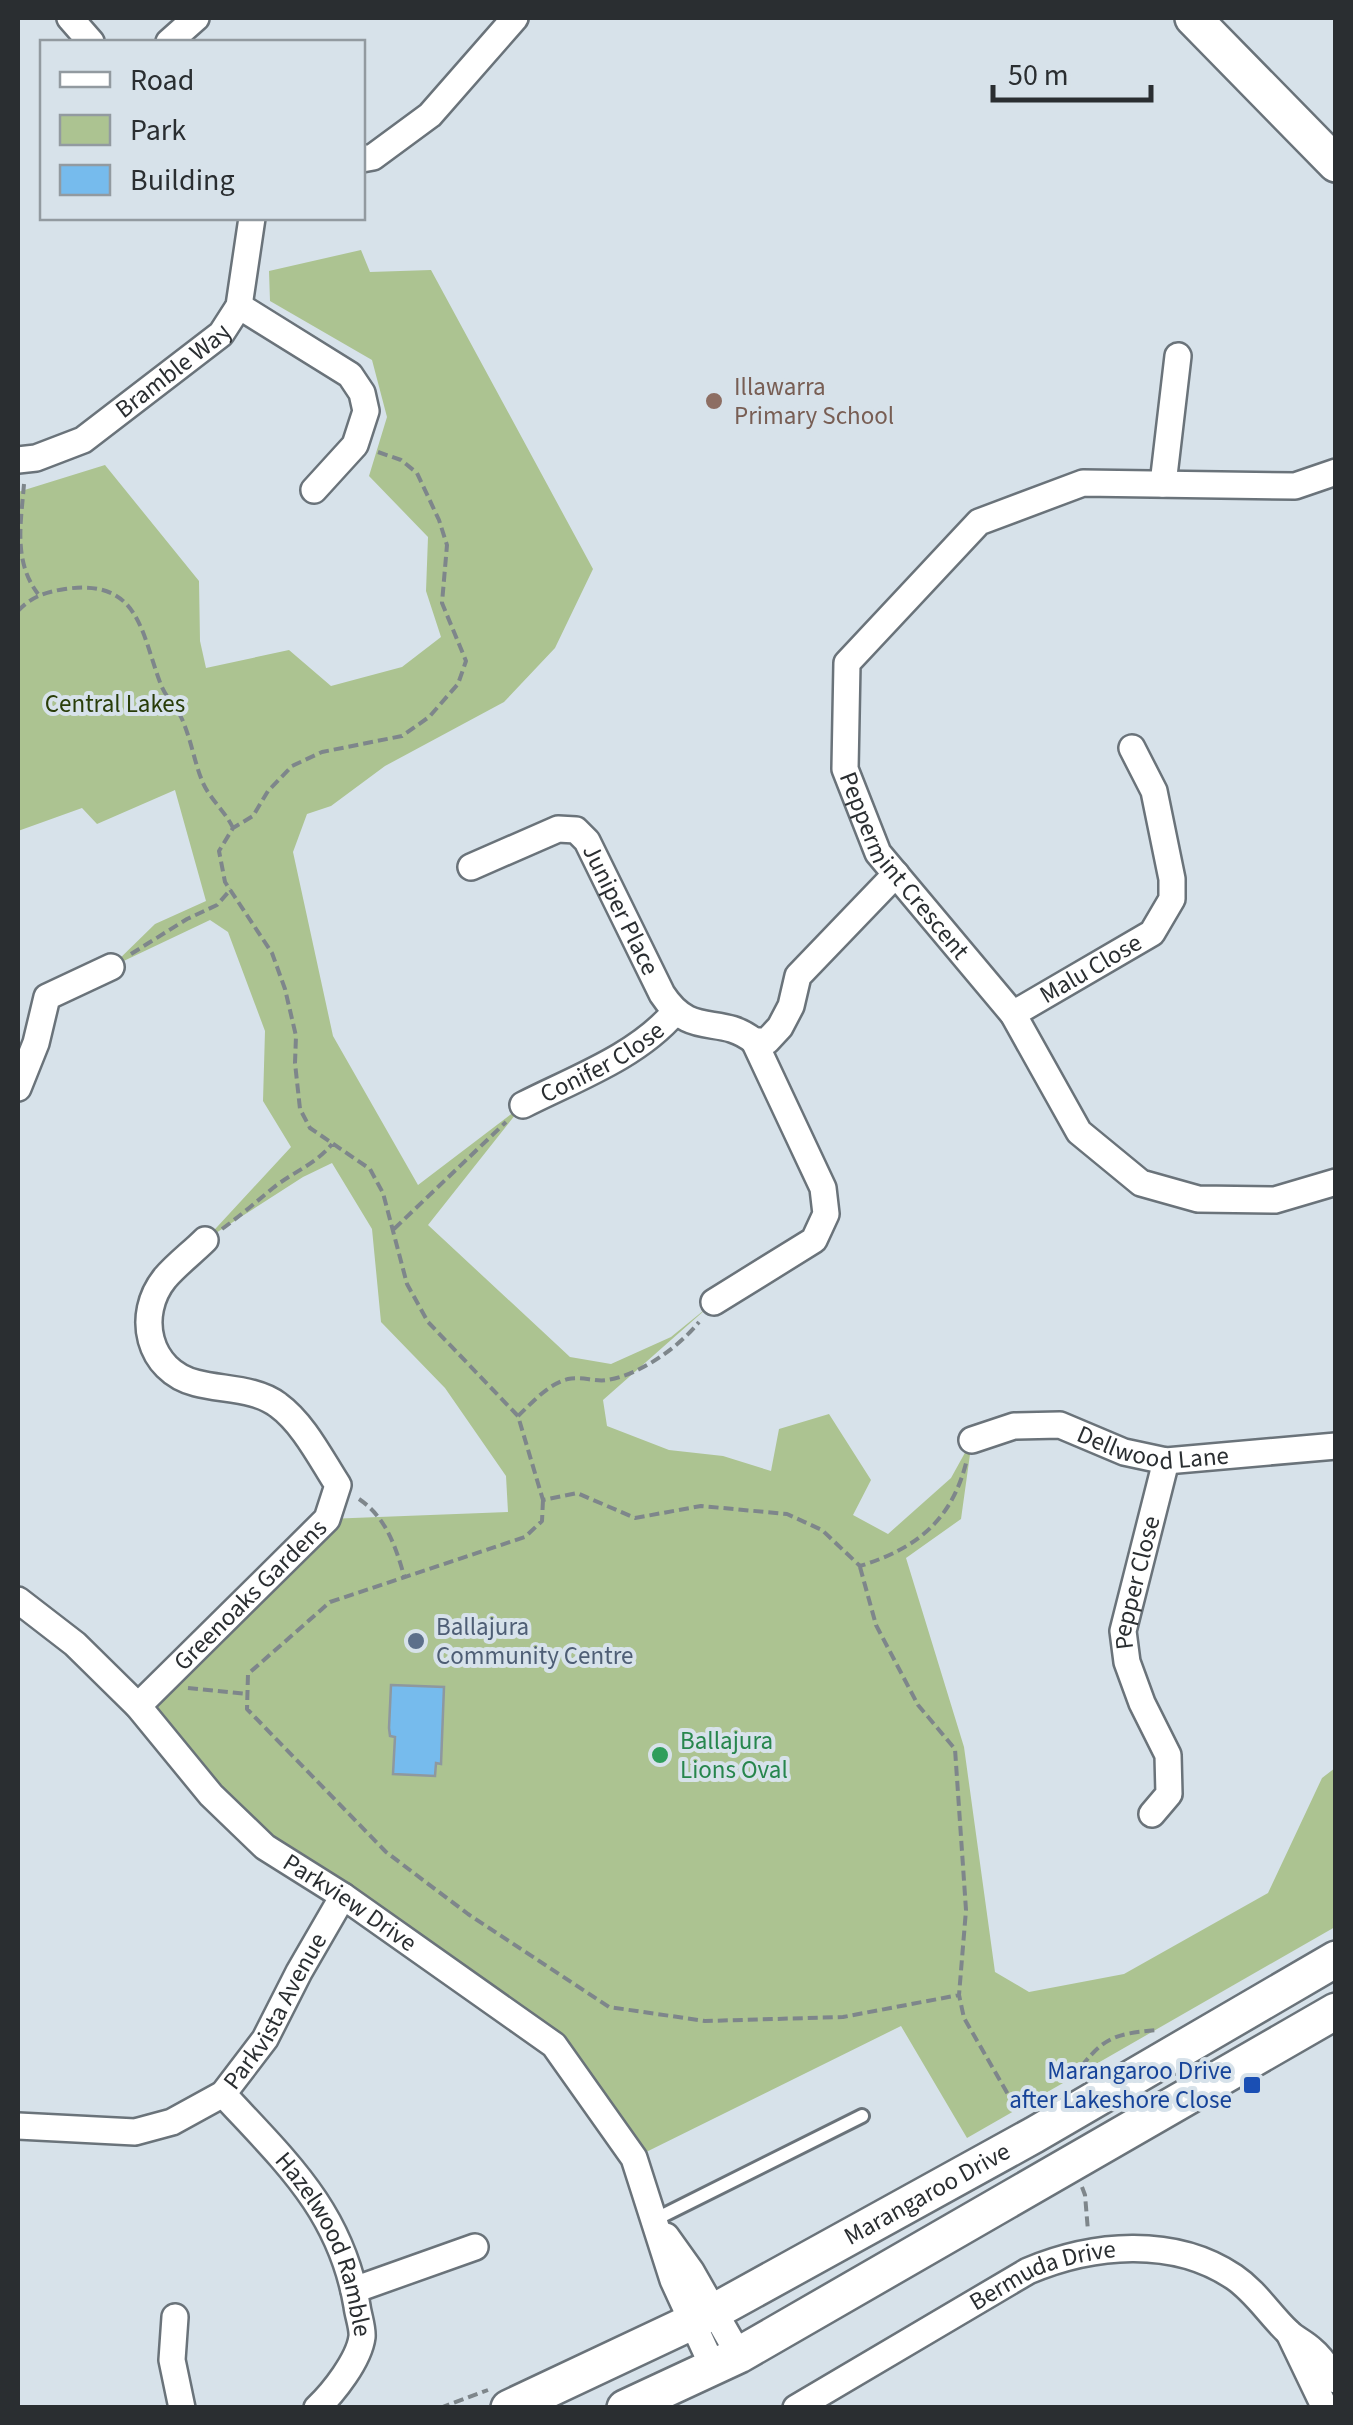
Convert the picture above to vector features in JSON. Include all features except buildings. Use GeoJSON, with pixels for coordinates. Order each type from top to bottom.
{"type":"FeatureCollection","features":[{"type":"Feature","properties":{"kind":"main road"},"geometry":{"type":"LineString","coordinates":[[1193,18],[1336,164]]}},
{"type":"Feature","properties":{"kind":"main road"},"geometry":{"type":"LineString","coordinates":[[1211,18],[1336,140]]}},
{"type":"Feature","properties":{"kind":"main road","name":"Marangaroo Drive"},"geometry":{"type":"LineString","coordinates":[[509,2408],[704,2316],[1034,2135],[1336,1959]]}},
{"type":"Feature","properties":{"kind":"main road","name":"Marangaroo Drive"},"geometry":{"type":"LineString","coordinates":[[625,2408],[726,2361],[1336,2012]]}},
{"type":"Feature","properties":{"kind":"street"},"geometry":{"type":"LineString","coordinates":[[70,18],[89,40]]}},
{"type":"Feature","properties":{"kind":"street"},"geometry":{"type":"LineString","coordinates":[[171,40],[196,18]]}},
{"type":"Feature","properties":{"kind":"street"},"geometry":{"type":"LineString","coordinates":[[365,158],[430,115],[516,18]]}},
{"type":"Feature","properties":{"kind":"street","name":"Bramble Way"},"geometry":{"type":"LineString","coordinates":[[22,459],[83,440],[222,334],[239,306],[252,220]]}},
{"type":"Feature","properties":{"kind":"street"},"geometry":{"type":"LineString","coordinates":[[239,306],[350,375],[362,393],[366,411],[356,444],[314,490]]}},
{"type":"Feature","properties":{"kind":"street"},"geometry":{"type":"LineString","coordinates":[[1162,484],[1178,356]]}},
{"type":"Feature","properties":{"kind":"street","name":"Peppermint Crescent"},"geometry":{"type":"LineString","coordinates":[[1336,472],[1295,486],[1083,483],[978,522],[848,663],[845,769],[878,853],[1013,1014],[1079,1132],[1141,1183],[1198,1199],[1275,1200],[1336,1182]]}},
{"type":"Feature","properties":{"kind":"street","name":"Malu Close"},"geometry":{"type":"LineString","coordinates":[[1013,1014],[1152,933],[1172,899],[1172,879],[1154,791],[1132,748]]}},
{"type":"Feature","properties":{"kind":"street","name":"Juniper Place"},"geometry":{"type":"LineString","coordinates":[[472,867],[558,829],[576,830],[586,841],[674,1013]]}},
{"type":"Feature","properties":{"kind":"street"},"geometry":{"type":"LineString","coordinates":[[754,1041],[768,1041],[780,1027],[791,1006],[798,976],[896,874]]}},
{"type":"Feature","properties":{"kind":"street"},"geometry":{"type":"LineString","coordinates":[[18,1088],[36,1043],[47,997],[111,967]]}},
{"type":"Feature","properties":{"kind":"street"},"geometry":{"type":"LineString","coordinates":[[674,1013],[692,1022],[742,1031],[754,1041],[823,1188],[826,1214],[814,1240],[714,1302]]}},
{"type":"Feature","properties":{"kind":"street","name":"Conifer Close"},"geometry":{"type":"LineString","coordinates":[[523,1105],[618,1057],[655,1032],[674,1013]]}},
{"type":"Feature","properties":{"kind":"street"},"geometry":{"type":"LineString","coordinates":[[205,1240],[163,1280],[148,1326],[155,1356],[168,1370],[192,1383],[247,1392],[275,1402],[293,1418],[338,1486]]}},
{"type":"Feature","properties":{"kind":"street","name":"Dellwood Lane"},"geometry":{"type":"LineString","coordinates":[[972,1440],[1014,1426],[1060,1425],[1124,1452],[1166,1461],[1336,1446]]}},
{"type":"Feature","properties":{"kind":"street","name":"Pepper Close"},"geometry":{"type":"LineString","coordinates":[[1152,1814],[1168,1794],[1168,1755],[1137,1689],[1123,1632],[1166,1461]]}},
{"type":"Feature","properties":{"kind":"street","name":"Greenoaks Gardens"},"geometry":{"type":"LineString","coordinates":[[138,1706],[327,1519],[338,1486]]}},
{"type":"Feature","properties":{"kind":"street","name":"Parkview Drive"},"geometry":{"type":"LineString","coordinates":[[18,1600],[75,1644],[138,1706],[211,1795],[265,1847],[343,1896],[554,2045],[634,2158],[673,2280],[704,2316],[726,2361]]}},
{"type":"Feature","properties":{"kind":"street","name":"Parkvista Avenue"},"geometry":{"type":"LineString","coordinates":[[18,2126],[135,2132],[172,2122],[223,2094],[265,2040],[298,1972],[343,1896]]}},
{"type":"Feature","properties":{"kind":"street","name":"Hazelwood Ramble"},"geometry":{"type":"LineString","coordinates":[[223,2094],[299,2176],[333,2226],[354,2290],[362,2338],[338,2388],[316,2408]]}},
{"type":"Feature","properties":{"kind":"street"},"geometry":{"type":"LineString","coordinates":[[354,2290],[475,2247]]}},
{"type":"Feature","properties":{"kind":"street","name":"Bermuda Drive"},"geometry":{"type":"LineString","coordinates":[[796,2408],[1028,2271],[1090,2251],[1154,2249],[1196,2260],[1231,2275],[1254,2293],[1289,2333],[1314,2351],[1336,2380]]}},
{"type":"Feature","properties":{"kind":"street"},"geometry":{"type":"LineString","coordinates":[[176,2317],[172,2360],[182,2408]]}},
{"type":"Feature","properties":{"kind":"street","name":"Bermuda Drive"},"geometry":{"type":"LineString","coordinates":[[1289,2333],[1325,2408]]}},
{"type":"Feature","properties":{"kind":"lane"},"geometry":{"type":"LineString","coordinates":[[654,2220],[862,2116]]}},
{"type":"Feature","properties":{"kind":"path"},"geometry":{"type":"LineString","coordinates":[[356,444],[401,460],[417,472],[447,544],[442,603],[466,661],[458,684],[429,717],[402,736],[322,752],[292,766],[268,791],[253,816],[233,828],[220,851],[225,882],[272,952],[286,989],[296,1036],[300,1109],[310,1128],[370,1169],[383,1192],[406,1284],[428,1322],[518,1416],[543,1500],[542,1521],[526,1537],[330,1602],[248,1674],[247,1709],[386,1852],[468,1914],[609,2007],[705,2021],[824,2018],[959,1995]]}},
{"type":"Feature","properties":{"kind":"path"},"geometry":{"type":"LineString","coordinates":[[22,459],[22,569],[39,596]]}},
{"type":"Feature","properties":{"kind":"path"},"geometry":{"type":"LineString","coordinates":[[18,611],[29,599],[82,587],[110,593],[128,605],[144,628],[165,694],[180,714],[204,787],[233,828]]}},
{"type":"Feature","properties":{"kind":"path"},"geometry":{"type":"LineString","coordinates":[[111,967],[187,918],[217,906],[231,889]]}},
{"type":"Feature","properties":{"kind":"path"},"geometry":{"type":"LineString","coordinates":[[394,1229],[523,1105]]}},
{"type":"Feature","properties":{"kind":"path"},"geometry":{"type":"LineString","coordinates":[[205,1240],[256,1206],[270,1190],[314,1163],[332,1144]]}},
{"type":"Feature","properties":{"kind":"path"},"geometry":{"type":"LineString","coordinates":[[518,1416],[551,1386],[571,1378],[603,1381],[623,1376],[670,1350],[714,1302]]}},
{"type":"Feature","properties":{"kind":"path"},"geometry":{"type":"LineString","coordinates":[[860,1566],[892,1556],[948,1512],[962,1482],[972,1440]]}},
{"type":"Feature","properties":{"kind":"path"},"geometry":{"type":"LineString","coordinates":[[338,1486],[375,1510],[396,1544],[405,1579]]}},
{"type":"Feature","properties":{"kind":"path"},"geometry":{"type":"LineString","coordinates":[[543,1500],[577,1494],[635,1518],[701,1506],[787,1514],[822,1530],[860,1566],[876,1626],[918,1705],[955,1749],[966,1910],[959,1995],[964,2018],[1009,2096],[1018,2102],[1044,2102]]}},
{"type":"Feature","properties":{"kind":"path"},"geometry":{"type":"LineString","coordinates":[[162,1685],[248,1694]]}},
{"type":"Feature","properties":{"kind":"path"},"geometry":{"type":"LineString","coordinates":[[1070,2166],[1085,2194],[1090,2251]]}},
{"type":"Feature","properties":{"kind":"green space","name":"Central Lakes"},"geometry":{"type":"Polygon","coordinates":[[[361,250],[370,272],[431,270],[593,569],[555,648],[504,702],[385,766],[331,806],[307,814],[293,852],[333,1036],[418,1185],[523,1105],[428,1225],[570,1357],[611,1364],[671,1337],[714,1302],[603,1400],[607,1426],[669,1450],[723,1456],[771,1471],[779,1429],[829,1414],[871,1480],[853,1515],[888,1534],[951,1478],[972,1440],[961,1519],[906,1558],[964,1747],[995,1972],[1029,1992],[1124,1974],[1268,1893],[1322,1778],[1335,1768],[1335,1927],[967,2138],[901,2026],[634,2158],[554,2045],[315,1880],[138,1706],[327,1519],[508,1512],[506,1476],[445,1388],[381,1322],[372,1229],[332,1163],[303,1177],[205,1240],[291,1147],[263,1101],[265,1031],[228,932],[210,920],[111,967],[155,924],[206,901],[175,790],[97,824],[82,808],[18,831],[18,492],[105,465],[199,581],[200,641],[206,668],[289,650],[331,686],[402,667],[441,637],[426,591],[428,537],[369,476],[387,417],[372,360],[270,301],[269,271],[361,250]]]}},
{"type":"Feature","properties":{"kind":"place","name":"Illawarra Primary School"},"geometry":{"type":"Point","coordinates":[714,401]}},
{"type":"Feature","properties":{"kind":"place","name":"Ballajura Community Centre"},"geometry":{"type":"Point","coordinates":[416,1641]}},
{"type":"Feature","properties":{"kind":"place","name":"Ballajura Lions Oval"},"geometry":{"type":"Point","coordinates":[660,1755]}},
{"type":"Feature","properties":{"kind":"place","name":"Marangaroo Drive after Lakeshore Close"},"geometry":{"type":"Point","coordinates":[1252,2085]}}]}
